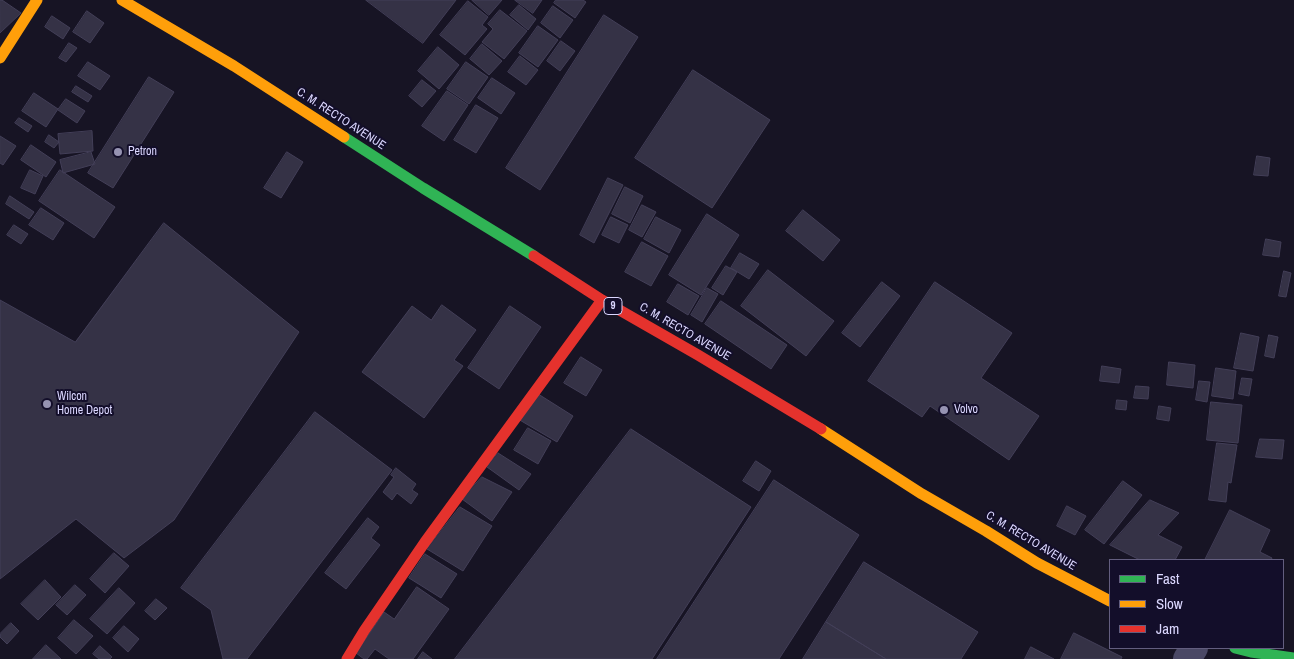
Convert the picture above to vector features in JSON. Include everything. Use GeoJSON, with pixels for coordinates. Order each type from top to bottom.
{"type":"FeatureCollection","features":[{"type":"Feature","properties":{"kind":"main road"},"geometry":{"type":"LineString","coordinates":[[0,58],[37,0]]}},
{"type":"Feature","properties":{"kind":"main road","name":"C. M. RECTO AVENUE"},"geometry":{"type":"LineString","coordinates":[[122,0],[234,66],[415,183],[602,300],[816,426],[922,494],[986,530],[1037,564],[1109,600]]}},
{"type":"Feature","properties":{"kind":"main road"},"geometry":{"type":"LineString","coordinates":[[347,659],[425,542],[602,300]]}},
{"type":"Feature","properties":{"kind":"main road"},"geometry":{"type":"LineString","coordinates":[[1239,649],[1294,658]]}},
{"type":"Feature","properties":{"kind":"building"},"geometry":{"type":"Polygon","coordinates":[[[0,0],[21,13],[0,33],[0,0]]]}},
{"type":"Feature","properties":{"kind":"building"},"geometry":{"type":"Polygon","coordinates":[[[366,0],[456,0],[423,43],[366,0]]]}},
{"type":"Feature","properties":{"kind":"building"},"geometry":{"type":"Polygon","coordinates":[[[472,0],[502,0],[489,15],[472,0]]]}},
{"type":"Feature","properties":{"kind":"building"},"geometry":{"type":"Polygon","coordinates":[[[515,0],[542,0],[533,13],[515,0]]]}},
{"type":"Feature","properties":{"kind":"building"},"geometry":{"type":"Polygon","coordinates":[[[556,0],[583,0],[586,2],[575,18],[554,3],[556,0]]]}},
{"type":"Feature","properties":{"kind":"building"},"geometry":{"type":"Polygon","coordinates":[[[468,1],[488,17],[482,25],[487,29],[465,55],[440,35],[468,1]]]}},
{"type":"Feature","properties":{"kind":"building"},"geometry":{"type":"Polygon","coordinates":[[[519,5],[536,19],[528,30],[510,15],[519,5]]]}},
{"type":"Feature","properties":{"kind":"building"},"geometry":{"type":"Polygon","coordinates":[[[553,6],[573,20],[560,38],[541,23],[553,6]]]}},
{"type":"Feature","properties":{"kind":"building"},"geometry":{"type":"Polygon","coordinates":[[[500,10],[527,31],[504,59],[482,42],[493,29],[488,24],[500,10]]]}},
{"type":"Feature","properties":{"kind":"building"},"geometry":{"type":"Polygon","coordinates":[[[87,11],[104,23],[90,43],[73,32],[87,11]]]}},
{"type":"Feature","properties":{"kind":"building"},"geometry":{"type":"Polygon","coordinates":[[[604,15],[638,37],[540,190],[506,168],[604,15]]]}},
{"type":"Feature","properties":{"kind":"building"},"geometry":{"type":"Polygon","coordinates":[[[52,16],[70,28],[63,39],[45,27],[52,16]]]}},
{"type":"Feature","properties":{"kind":"building"},"geometry":{"type":"Polygon","coordinates":[[[538,26],[558,40],[538,67],[519,53],[538,26]]]}},
{"type":"Feature","properties":{"kind":"building"},"geometry":{"type":"Polygon","coordinates":[[[561,41],[575,51],[560,71],[547,61],[561,41]]]}},
{"type":"Feature","properties":{"kind":"building"},"geometry":{"type":"Polygon","coordinates":[[[69,43],[77,48],[66,62],[59,58],[69,43]]]}},
{"type":"Feature","properties":{"kind":"building"},"geometry":{"type":"Polygon","coordinates":[[[482,44],[502,61],[489,75],[470,59],[482,44]]]}},
{"type":"Feature","properties":{"kind":"building"},"geometry":{"type":"Polygon","coordinates":[[[438,47],[459,65],[439,89],[418,71],[438,47]]]}},
{"type":"Feature","properties":{"kind":"building"},"geometry":{"type":"Polygon","coordinates":[[[520,56],[538,70],[526,85],[508,72],[520,56]]]}},
{"type":"Feature","properties":{"kind":"building"},"geometry":{"type":"Polygon","coordinates":[[[88,62],[110,76],[100,90],[78,76],[88,62]]]}},
{"type":"Feature","properties":{"kind":"building"},"geometry":{"type":"Polygon","coordinates":[[[466,62],[488,77],[469,104],[447,89],[466,62]]]}},
{"type":"Feature","properties":{"kind":"building"},"geometry":{"type":"Polygon","coordinates":[[[693,70],[770,120],[712,208],[635,158],[693,70]]]}},
{"type":"Feature","properties":{"kind":"building","name":"Petron"},"geometry":{"type":"Polygon","coordinates":[[[149,77],[174,92],[113,188],[88,173],[149,77]]]}},
{"type":"Feature","properties":{"kind":"building"},"geometry":{"type":"Polygon","coordinates":[[[492,78],[515,93],[501,114],[478,98],[492,78]]]}},
{"type":"Feature","properties":{"kind":"building"},"geometry":{"type":"Polygon","coordinates":[[[422,80],[436,91],[422,107],[409,96],[422,80]]]}},
{"type":"Feature","properties":{"kind":"building"},"geometry":{"type":"Polygon","coordinates":[[[76,86],[92,96],[88,102],[72,92],[76,86]]]}},
{"type":"Feature","properties":{"kind":"building"},"geometry":{"type":"Polygon","coordinates":[[[447,91],[468,105],[444,141],[422,126],[447,91]]]}},
{"type":"Feature","properties":{"kind":"building"},"geometry":{"type":"Polygon","coordinates":[[[34,93],[58,109],[46,127],[22,111],[34,93]]]}},
{"type":"Feature","properties":{"kind":"building"},"geometry":{"type":"Polygon","coordinates":[[[66,99],[85,111],[77,123],[58,110],[66,99]]]}},
{"type":"Feature","properties":{"kind":"building"},"geometry":{"type":"Polygon","coordinates":[[[476,105],[498,118],[476,153],[454,140],[476,105]]]}},
{"type":"Feature","properties":{"kind":"building"},"geometry":{"type":"Polygon","coordinates":[[[19,118],[32,126],[28,132],[15,123],[19,118]]]}},
{"type":"Feature","properties":{"kind":"building"},"geometry":{"type":"Polygon","coordinates":[[[92,131],[93,151],[60,154],[58,134],[92,131]]]}},
{"type":"Feature","properties":{"kind":"building"},"geometry":{"type":"Polygon","coordinates":[[[49,135],[59,142],[54,148],[45,142],[49,135]]]}},
{"type":"Feature","properties":{"kind":"building"},"geometry":{"type":"Polygon","coordinates":[[[0,136],[16,146],[3,165],[0,163],[0,136]]]}},
{"type":"Feature","properties":{"kind":"building"},"geometry":{"type":"Polygon","coordinates":[[[31,145],[56,162],[46,177],[21,160],[31,145]]]}},
{"type":"Feature","properties":{"kind":"building"},"geometry":{"type":"Polygon","coordinates":[[[91,152],[95,164],[63,173],[60,160],[91,152]]]}},
{"type":"Feature","properties":{"kind":"building"},"geometry":{"type":"Polygon","coordinates":[[[287,152],[303,162],[281,198],[264,188],[287,152]]]}},
{"type":"Feature","properties":{"kind":"building"},"geometry":{"type":"Polygon","coordinates":[[[1257,156],[1270,158],[1268,176],[1254,175],[1257,156]]]}},
{"type":"Feature","properties":{"kind":"building"},"geometry":{"type":"Polygon","coordinates":[[[30,170],[43,176],[35,194],[21,188],[30,170]]]}},
{"type":"Feature","properties":{"kind":"building"},"geometry":{"type":"Polygon","coordinates":[[[60,170],[115,207],[94,238],[39,201],[60,170]]]}},
{"type":"Feature","properties":{"kind":"building"},"geometry":{"type":"Polygon","coordinates":[[[608,178],[623,185],[594,243],[580,235],[608,178]]]}},
{"type":"Feature","properties":{"kind":"building"},"geometry":{"type":"Polygon","coordinates":[[[625,187],[643,196],[630,223],[612,214],[625,187]]]}},
{"type":"Feature","properties":{"kind":"building"},"geometry":{"type":"Polygon","coordinates":[[[10,196],[34,212],[29,219],[6,204],[10,196]]]}},
{"type":"Feature","properties":{"kind":"building"},"geometry":{"type":"Polygon","coordinates":[[[642,205],[656,212],[642,237],[629,230],[642,205]]]}},
{"type":"Feature","properties":{"kind":"building"},"geometry":{"type":"Polygon","coordinates":[[[41,208],[64,223],[53,240],[29,225],[41,208]]]}},
{"type":"Feature","properties":{"kind":"building"},"geometry":{"type":"Polygon","coordinates":[[[803,210],[840,240],[823,261],[786,231],[803,210]]]}},
{"type":"Feature","properties":{"kind":"building"},"geometry":{"type":"Polygon","coordinates":[[[707,214],[739,235],[701,295],[669,275],[707,214]]]}},
{"type":"Feature","properties":{"kind":"building"},"geometry":{"type":"Polygon","coordinates":[[[611,217],[628,225],[619,243],[602,235],[611,217]]]}},
{"type":"Feature","properties":{"kind":"building"},"geometry":{"type":"Polygon","coordinates":[[[656,217],[681,230],[669,253],[644,239],[656,217]]]}},
{"type":"Feature","properties":{"kind":"building"},"geometry":{"type":"Polygon","coordinates":[[[164,223],[299,332],[174,520],[124,558],[76,519],[0,579],[0,300],[75,342],[164,223]]]}},
{"type":"Feature","properties":{"kind":"building"},"geometry":{"type":"Polygon","coordinates":[[[14,225],[28,234],[21,244],[7,235],[14,225]]]}},
{"type":"Feature","properties":{"kind":"building"},"geometry":{"type":"Polygon","coordinates":[[[1266,239],[1281,242],[1279,257],[1263,255],[1266,239]]]}},
{"type":"Feature","properties":{"kind":"building"},"geometry":{"type":"Polygon","coordinates":[[[642,242],[668,256],[651,286],[625,272],[642,242]]]}},
{"type":"Feature","properties":{"kind":"building"},"geometry":{"type":"Polygon","coordinates":[[[740,253],[759,264],[749,279],[731,268],[740,253]]]}},
{"type":"Feature","properties":{"kind":"building"},"geometry":{"type":"Polygon","coordinates":[[[726,266],[737,272],[723,295],[712,288],[726,266]]]}},
{"type":"Feature","properties":{"kind":"building"},"geometry":{"type":"Polygon","coordinates":[[[768,270],[834,321],[806,356],[741,306],[768,270]]]}},
{"type":"Feature","properties":{"kind":"building"},"geometry":{"type":"Polygon","coordinates":[[[1284,271],[1291,273],[1286,297],[1279,296],[1284,271]]]}},
{"type":"Feature","properties":{"kind":"building"},"geometry":{"type":"Polygon","coordinates":[[[882,282],[900,296],[860,347],[842,333],[882,282]]]}},
{"type":"Feature","properties":{"kind":"building"},"geometry":{"type":"Polygon","coordinates":[[[935,282],[1012,333],[981,378],[1039,416],[1009,460],[930,406],[922,417],[868,381],[935,282]]]}},
{"type":"Feature","properties":{"kind":"building"},"geometry":{"type":"Polygon","coordinates":[[[678,284],[699,296],[688,315],[667,302],[678,284]]]}},
{"type":"Feature","properties":{"kind":"building"},"geometry":{"type":"Polygon","coordinates":[[[707,288],[718,294],[702,322],[691,315],[707,288]]]}},
{"type":"Feature","properties":{"kind":"building"},"geometry":{"type":"Polygon","coordinates":[[[721,301],[787,345],[771,369],[705,324],[721,301]]]}},
{"type":"Feature","properties":{"kind":"building"},"geometry":{"type":"Polygon","coordinates":[[[442,305],[476,330],[454,360],[463,366],[424,418],[362,372],[412,306],[431,320],[442,305]]]}},
{"type":"Feature","properties":{"kind":"building"},"geometry":{"type":"Polygon","coordinates":[[[510,306],[541,327],[499,389],[468,368],[510,306]]]}},
{"type":"Feature","properties":{"kind":"building"},"geometry":{"type":"Polygon","coordinates":[[[1241,333],[1259,337],[1253,371],[1234,368],[1241,333]]]}},
{"type":"Feature","properties":{"kind":"building"},"geometry":{"type":"Polygon","coordinates":[[[1269,335],[1278,337],[1274,358],[1265,356],[1269,335]]]}},
{"type":"Feature","properties":{"kind":"building"},"geometry":{"type":"Polygon","coordinates":[[[581,357],[602,370],[586,396],[564,383],[581,357]]]}},
{"type":"Feature","properties":{"kind":"building"},"geometry":{"type":"Polygon","coordinates":[[[1169,362],[1195,365],[1193,388],[1167,385],[1169,362]]]}},
{"type":"Feature","properties":{"kind":"building"},"geometry":{"type":"Polygon","coordinates":[[[1102,366],[1121,369],[1119,383],[1100,381],[1102,366]]]}},
{"type":"Feature","properties":{"kind":"building"},"geometry":{"type":"Polygon","coordinates":[[[1216,368],[1236,371],[1233,399],[1212,396],[1216,368]]]}},
{"type":"Feature","properties":{"kind":"building"},"geometry":{"type":"Polygon","coordinates":[[[1242,378],[1252,379],[1249,396],[1239,394],[1242,378]]]}},
{"type":"Feature","properties":{"kind":"building"},"geometry":{"type":"Polygon","coordinates":[[[1199,381],[1210,382],[1207,402],[1196,400],[1199,381]]]}},
{"type":"Feature","properties":{"kind":"building"},"geometry":{"type":"Polygon","coordinates":[[[1136,386],[1149,387],[1148,399],[1134,398],[1136,386]]]}},
{"type":"Feature","properties":{"kind":"building"},"geometry":{"type":"Polygon","coordinates":[[[535,392],[573,416],[557,442],[518,419],[535,392]]]}},
{"type":"Feature","properties":{"kind":"building"},"geometry":{"type":"Polygon","coordinates":[[[1117,400],[1127,401],[1126,410],[1116,409],[1117,400]]]}},
{"type":"Feature","properties":{"kind":"building"},"geometry":{"type":"Polygon","coordinates":[[[1211,402],[1242,405],[1238,443],[1207,440],[1211,402]]]}},
{"type":"Feature","properties":{"kind":"building"},"geometry":{"type":"Polygon","coordinates":[[[1159,406],[1171,408],[1169,421],[1157,419],[1159,406]]]}},
{"type":"Feature","properties":{"kind":"building"},"geometry":{"type":"Polygon","coordinates":[[[315,412],[392,470],[247,659],[223,659],[211,610],[181,588],[315,412]]]}},
{"type":"Feature","properties":{"kind":"building"},"geometry":{"type":"Polygon","coordinates":[[[528,428],[551,441],[538,464],[514,450],[528,428]]]}},
{"type":"Feature","properties":{"kind":"building"},"geometry":{"type":"Polygon","coordinates":[[[631,429],[751,507],[652,659],[455,659],[631,429]]]}},
{"type":"Feature","properties":{"kind":"building"},"geometry":{"type":"Polygon","coordinates":[[[1260,439],[1284,440],[1282,459],[1256,457],[1260,439]]]}},
{"type":"Feature","properties":{"kind":"building"},"geometry":{"type":"Polygon","coordinates":[[[1217,443],[1237,445],[1231,483],[1228,482],[1226,502],[1209,500],[1217,443]]]}},
{"type":"Feature","properties":{"kind":"building"},"geometry":{"type":"Polygon","coordinates":[[[498,453],[531,474],[519,490],[487,467],[498,453]]]}},
{"type":"Feature","properties":{"kind":"building"},"geometry":{"type":"Polygon","coordinates":[[[756,461],[771,471],[759,491],[743,481],[756,461]]]}},
{"type":"Feature","properties":{"kind":"building"},"geometry":{"type":"Polygon","coordinates":[[[396,468],[416,484],[412,490],[418,494],[411,504],[397,493],[392,500],[383,492],[394,477],[391,475],[396,468]]]}},
{"type":"Feature","properties":{"kind":"building"},"geometry":{"type":"Polygon","coordinates":[[[482,477],[512,492],[492,521],[462,499],[482,477]]]}},
{"type":"Feature","properties":{"kind":"building"},"geometry":{"type":"Polygon","coordinates":[[[774,480],[859,535],[779,659],[657,659],[774,480]]]}},
{"type":"Feature","properties":{"kind":"building"},"geometry":{"type":"Polygon","coordinates":[[[1123,481],[1142,495],[1104,544],[1085,530],[1123,481]]]}},
{"type":"Feature","properties":{"kind":"building"},"geometry":{"type":"Polygon","coordinates":[[[1150,500],[1179,513],[1158,535],[1182,547],[1176,559],[1138,559],[1110,545],[1150,500]]]}},
{"type":"Feature","properties":{"kind":"building"},"geometry":{"type":"Polygon","coordinates":[[[1067,506],[1086,516],[1075,535],[1057,526],[1067,506]]]}},
{"type":"Feature","properties":{"kind":"building"},"geometry":{"type":"Polygon","coordinates":[[[460,507],[492,526],[463,571],[427,549],[460,507]]]}},
{"type":"Feature","properties":{"kind":"building"},"geometry":{"type":"Polygon","coordinates":[[[1230,510],[1270,530],[1260,552],[1272,559],[1206,559],[1230,510]]]}},
{"type":"Feature","properties":{"kind":"building"},"geometry":{"type":"Polygon","coordinates":[[[368,518],[379,527],[371,538],[380,545],[346,589],[325,573],[368,518]]]}},
{"type":"Feature","properties":{"kind":"building"},"geometry":{"type":"Polygon","coordinates":[[[114,553],[129,566],[105,593],[90,579],[114,553]]]}},
{"type":"Feature","properties":{"kind":"building"},"geometry":{"type":"Polygon","coordinates":[[[425,554],[457,574],[441,598],[409,578],[425,554]]]}},
{"type":"Feature","properties":{"kind":"building"},"geometry":{"type":"Polygon","coordinates":[[[864,562],[978,632],[961,659],[886,659],[826,622],[864,562]]]}},
{"type":"Feature","properties":{"kind":"building"},"geometry":{"type":"Polygon","coordinates":[[[45,580],[61,597],[38,620],[21,604],[45,580]]]}},
{"type":"Feature","properties":{"kind":"building"},"geometry":{"type":"Polygon","coordinates":[[[75,585],[86,595],[67,615],[56,605],[75,585]]]}},
{"type":"Feature","properties":{"kind":"building"},"geometry":{"type":"Polygon","coordinates":[[[417,587],[449,609],[413,659],[389,659],[375,649],[367,659],[356,653],[384,612],[394,619],[417,587]]]}},
{"type":"Feature","properties":{"kind":"building"},"geometry":{"type":"Polygon","coordinates":[[[119,588],[135,603],[107,634],[90,619],[119,588]]]}},
{"type":"Feature","properties":{"kind":"building"},"geometry":{"type":"Polygon","coordinates":[[[156,599],[167,608],[155,620],[145,611],[156,599]]]}},
{"type":"Feature","properties":{"kind":"building"},"geometry":{"type":"Polygon","coordinates":[[[74,620],[93,636],[76,654],[58,638],[74,620]]]}},
{"type":"Feature","properties":{"kind":"building"},"geometry":{"type":"Polygon","coordinates":[[[826,622],[886,659],[803,659],[826,622]]]}},
{"type":"Feature","properties":{"kind":"building"},"geometry":{"type":"Polygon","coordinates":[[[11,623],[19,631],[7,644],[0,637],[0,634],[11,623]]]}},
{"type":"Feature","properties":{"kind":"building"},"geometry":{"type":"Polygon","coordinates":[[[124,626],[139,639],[128,652],[113,638],[124,626]]]}},
{"type":"Feature","properties":{"kind":"building"},"geometry":{"type":"Polygon","coordinates":[[[1074,633],[1122,657],[1121,659],[1061,659],[1074,633]]]}},
{"type":"Feature","properties":{"kind":"building"},"geometry":{"type":"Polygon","coordinates":[[[46,645],[61,659],[33,659],[46,645]]]}},
{"type":"Feature","properties":{"kind":"building"},"geometry":{"type":"Polygon","coordinates":[[[100,646],[112,657],[110,659],[99,659],[93,654],[100,646]]]}},
{"type":"Feature","properties":{"kind":"building"},"geometry":{"type":"Polygon","coordinates":[[[1031,647],[1054,659],[1025,659],[1031,647]]]}},
{"type":"Feature","properties":{"kind":"building"},"geometry":{"type":"Polygon","coordinates":[[[423,652],[432,659],[418,659],[423,652]]]}},
{"type":"Feature","properties":{"kind":"traffic: fast"},"geometry":{"type":"LineString","coordinates":[[344,137],[534,256]]}},
{"type":"Feature","properties":{"kind":"traffic: fast"},"geometry":{"type":"LineString","coordinates":[[1239,649],[1294,658]]}},
{"type":"Feature","properties":{"kind":"traffic: slow"},"geometry":{"type":"LineString","coordinates":[[0,58],[37,0]]}},
{"type":"Feature","properties":{"kind":"traffic: slow"},"geometry":{"type":"LineString","coordinates":[[122,0],[234,66],[344,137]]}},
{"type":"Feature","properties":{"kind":"traffic: slow"},"geometry":{"type":"LineString","coordinates":[[821,429],[922,494],[1037,563],[1109,600]]}},
{"type":"Feature","properties":{"kind":"traffic: jam"},"geometry":{"type":"LineString","coordinates":[[534,256],[602,300],[821,429]]}},
{"type":"Feature","properties":{"kind":"traffic: jam"},"geometry":{"type":"LineString","coordinates":[[347,659],[425,542],[602,300]]}},
{"type":"Feature","properties":{"kind":"place","name":"Petron"},"geometry":{"type":"Point","coordinates":[118,152]}},
{"type":"Feature","properties":{"kind":"place","name":"Wilcon Home Depot"},"geometry":{"type":"Point","coordinates":[47,404]}},
{"type":"Feature","properties":{"kind":"place","name":"Volvo"},"geometry":{"type":"Point","coordinates":[944,410]}}]}
